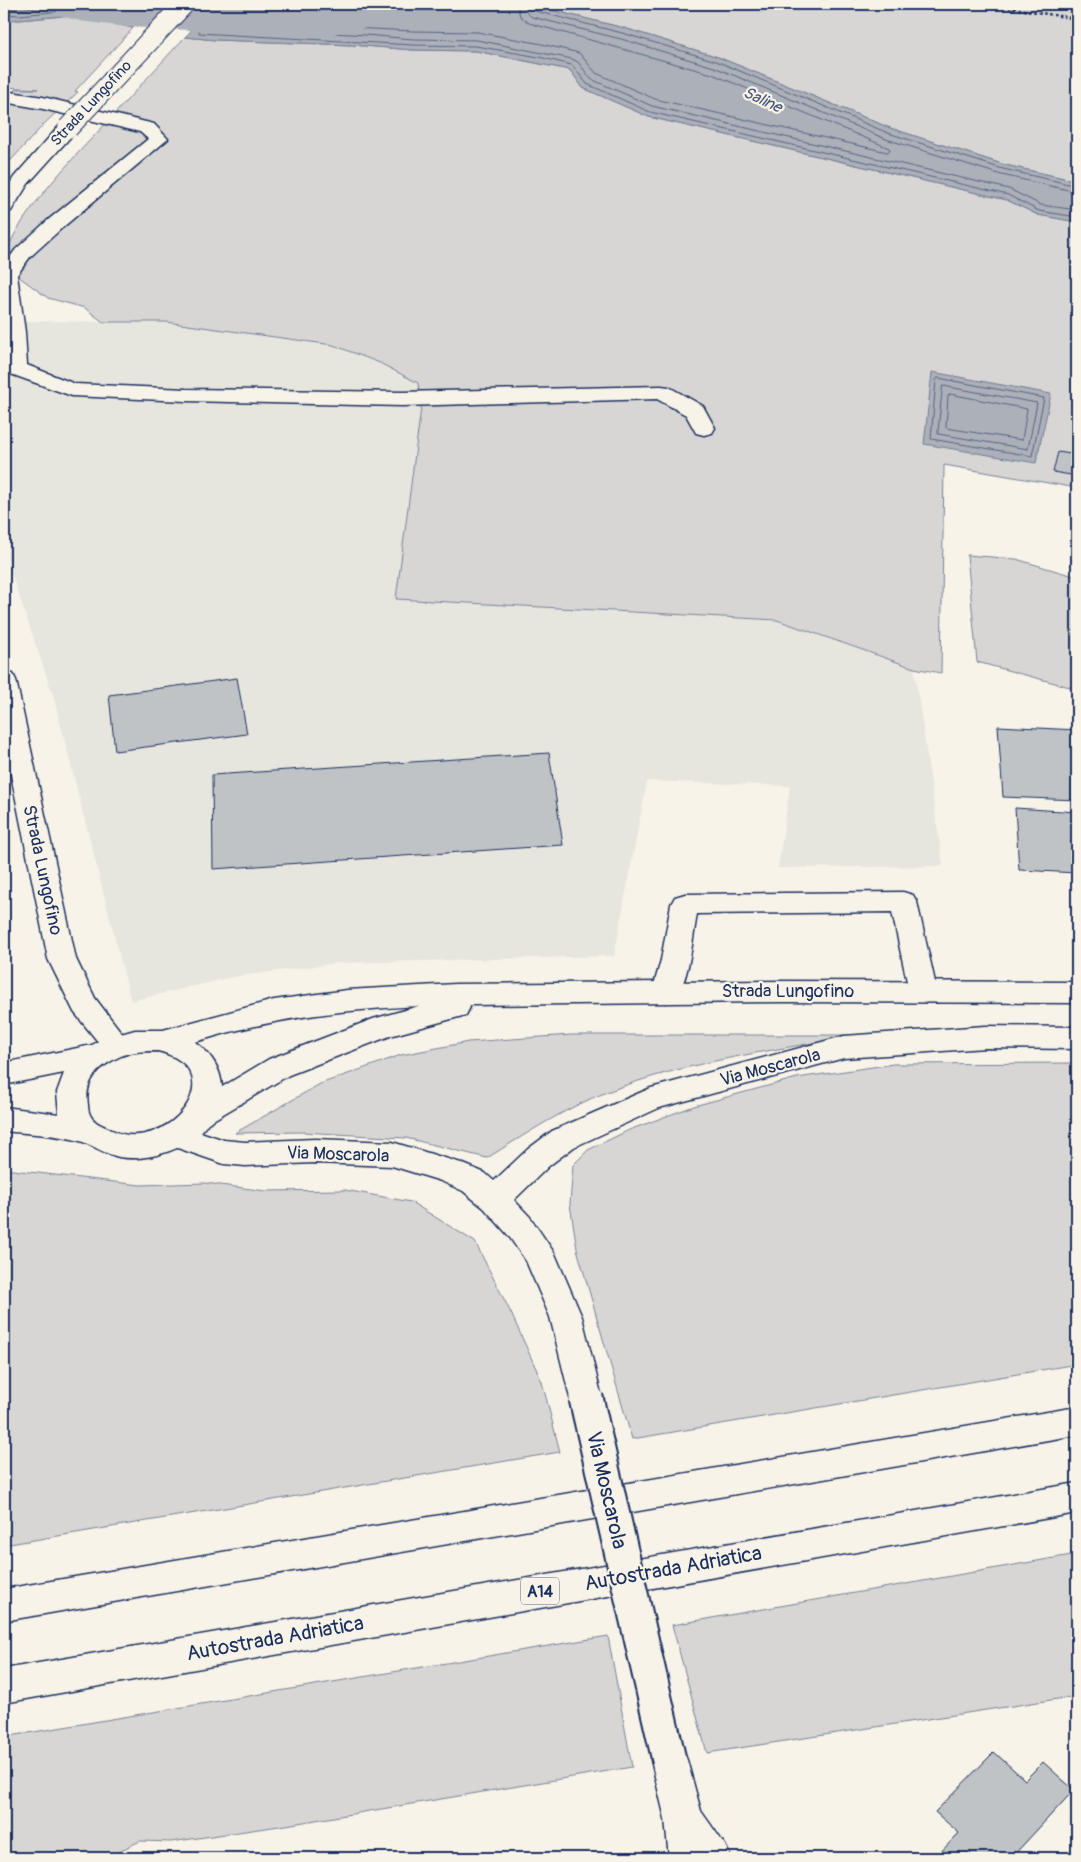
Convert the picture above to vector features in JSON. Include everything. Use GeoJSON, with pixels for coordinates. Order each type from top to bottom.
{"type":"FeatureCollection","features":[{"type":"Feature","properties":{"kind":"main road","name":"Strada Lungofino"},"geometry":{"type":"LineString","coordinates":[[4,207],[21,181],[184,4]]}},
{"type":"Feature","properties":{"kind":"main road"},"geometry":{"type":"LineString","coordinates":[[4,97],[43,103],[147,128],[159,139],[23,253],[6,275],[8,306],[15,332],[16,368],[72,390],[186,395],[402,398],[661,392],[695,411],[704,428]]}},
{"type":"Feature","properties":{"kind":"main road","name":"Strada Lungofino"},"geometry":{"type":"LineString","coordinates":[[4,680],[62,959],[107,1050]]}},
{"type":"Feature","properties":{"kind":"main road"},"geometry":{"type":"LineString","coordinates":[[666,992],[675,960],[685,904],[903,902],[923,991]]}},
{"type":"Feature","properties":{"kind":"main road","name":"Strada Lungofino"},"geometry":{"type":"LineString","coordinates":[[164,1041],[230,1021],[310,1004],[384,998],[666,992],[923,991],[1077,993]]}},
{"type":"Feature","properties":{"kind":"main road","name":"Strada Lungofino"},"geometry":{"type":"LineString","coordinates":[[4,1119],[85,1130],[100,1139],[117,1145],[136,1146],[156,1143],[174,1136],[189,1126],[200,1114],[279,1067],[383,1027],[499,995]]}},
{"type":"Feature","properties":{"kind":"main road","name":"Via Moscarola"},"geometry":{"type":"LineString","coordinates":[[495,1199],[539,1158],[564,1139],[651,1099],[844,1047],[986,1037],[1077,1038]]}},
{"type":"Feature","properties":{"kind":"main road","name":"Strada Lungofino"},"geometry":{"type":"LineString","coordinates":[[4,1074],[148,1040],[164,1041],[181,1047],[195,1056],[204,1069],[208,1083],[206,1098],[200,1114]]}},
{"type":"Feature","properties":{"kind":"main road"},"geometry":{"type":"LineString","coordinates":[[85,1130],[75,1116],[71,1100],[74,1083],[83,1068],[107,1050]]}},
{"type":"Feature","properties":{"kind":"main road","name":"Via Moscarola"},"geometry":{"type":"LineString","coordinates":[[174,1136],[224,1152],[245,1154],[315,1151],[392,1154],[450,1172],[474,1182],[495,1199],[519,1226],[539,1254],[566,1317],[586,1398],[684,1820],[688,1858]]}},
{"type":"Feature","properties":{"kind":"main road"},"geometry":{"type":"LineString","coordinates":[[4,1605],[1077,1421]]}},
{"type":"Feature","properties":{"kind":"main road","name":"Autostrada Adriatica"},"geometry":{"type":"LineString","coordinates":[[4,1686],[1077,1498]]}},
{"type":"Feature","properties":{"kind":"main road"},"geometry":{"type":"LineString","coordinates":[[684,1820],[712,1858]]}},
{"type":"Feature","properties":{"kind":"path"},"geometry":{"type":"LineString","coordinates":[[989,4],[1077,19]]}},
{"type":"Feature","properties":{"kind":"shaded area"},"geometry":{"type":"Polygon","coordinates":[[[527,4],[1077,4],[1077,181],[1005,165],[890,128],[718,57],[624,28],[527,4]]]}},
{"type":"Feature","properties":{"kind":"shaded area"},"geometry":{"type":"Polygon","coordinates":[[[74,15],[133,28],[75,91],[78,92],[44,124],[4,168],[4,105],[8,106],[15,89],[38,89],[4,87],[4,19],[19,20],[74,15]]]}},
{"type":"Feature","properties":{"kind":"shaded area"},"geometry":{"type":"Polygon","coordinates":[[[185,37],[215,40],[352,45],[413,50],[476,51],[570,70],[583,88],[649,117],[1007,200],[1038,215],[1077,222],[1077,488],[944,465],[941,673],[914,668],[777,620],[396,599],[421,408],[418,383],[380,363],[333,345],[166,322],[103,322],[85,308],[48,298],[4,266],[7,250],[30,210],[82,149],[185,37]]]}},
{"type":"Feature","properties":{"kind":"shaded area"},"geometry":{"type":"Polygon","coordinates":[[[4,321],[166,322],[333,345],[380,363],[418,383],[421,408],[396,599],[777,620],[914,668],[943,866],[778,868],[790,786],[647,781],[614,956],[338,963],[232,977],[131,1001],[53,695],[4,552],[4,321]]]}},
{"type":"Feature","properties":{"kind":"shaded area"},"geometry":{"type":"Polygon","coordinates":[[[967,555],[1016,559],[1077,577],[1077,689],[977,662],[967,555]]]}},
{"type":"Feature","properties":{"kind":"shaded area"},"geometry":{"type":"Polygon","coordinates":[[[571,1035],[860,1035],[700,1064],[638,1081],[591,1098],[546,1122],[487,1158],[406,1138],[303,1132],[235,1133],[320,1084],[401,1055],[468,1042],[571,1035]]]}},
{"type":"Feature","properties":{"kind":"shaded area"},"geometry":{"type":"Polygon","coordinates":[[[1077,1063],[1077,1364],[632,1439],[577,1249],[570,1204],[573,1165],[588,1150],[629,1130],[694,1106],[797,1078],[893,1064],[1077,1063]]]}},
{"type":"Feature","properties":{"kind":"shaded area"},"geometry":{"type":"Polygon","coordinates":[[[4,1169],[140,1185],[205,1183],[266,1191],[345,1190],[411,1202],[475,1242],[511,1313],[542,1382],[560,1452],[4,1545],[4,1169]]]}},
{"type":"Feature","properties":{"kind":"shaded area"},"geometry":{"type":"Polygon","coordinates":[[[1077,1554],[1077,1696],[707,1753],[672,1625],[1077,1554]]]}},
{"type":"Feature","properties":{"kind":"shaded area"},"geometry":{"type":"Polygon","coordinates":[[[608,1636],[632,1767],[286,1825],[171,1842],[140,1841],[109,1856],[109,1858],[4,1858],[4,1737],[608,1636]]]}},
{"type":"Feature","properties":{"kind":"water"},"geometry":{"type":"Polygon","coordinates":[[[4,4],[156,4],[133,28],[74,15],[19,20],[4,19],[4,4]]]}},
{"type":"Feature","properties":{"kind":"water"},"geometry":{"type":"Polygon","coordinates":[[[216,4],[527,4],[624,28],[718,57],[890,128],[1005,165],[1077,181],[1077,222],[1038,215],[1007,200],[649,117],[583,88],[570,70],[476,51],[413,50],[352,45],[215,40],[185,37],[216,4]]]}},
{"type":"Feature","properties":{"kind":"water"},"geometry":{"type":"Polygon","coordinates":[[[932,372],[1051,394],[1036,463],[924,444],[932,372]]]}},
{"type":"Feature","properties":{"kind":"building"},"geometry":{"type":"Polygon","coordinates":[[[1058,452],[1077,455],[1077,476],[1053,472],[1058,452]]]}},
{"type":"Feature","properties":{"kind":"building"},"geometry":{"type":"Polygon","coordinates":[[[237,678],[247,734],[115,751],[109,695],[237,678]]]}},
{"type":"Feature","properties":{"kind":"building"},"geometry":{"type":"Polygon","coordinates":[[[998,726],[1077,730],[1077,800],[1003,797],[998,726]]]}},
{"type":"Feature","properties":{"kind":"building"},"geometry":{"type":"Polygon","coordinates":[[[549,753],[563,845],[213,869],[212,775],[549,753]]]}},
{"type":"Feature","properties":{"kind":"building"},"geometry":{"type":"Polygon","coordinates":[[[1015,808],[1077,812],[1077,873],[1019,870],[1015,808]]]}},
{"type":"Feature","properties":{"kind":"building"},"geometry":{"type":"Polygon","coordinates":[[[994,1752],[1025,1780],[1043,1762],[1074,1790],[1011,1858],[935,1858],[959,1833],[935,1812],[994,1752]]]}},
{"type":"Feature","properties":{"kind":"waterway","name":"Saline"},"geometry":{"type":"LineString","coordinates":[[80,4],[126,10],[323,19],[412,4]]}}]}
